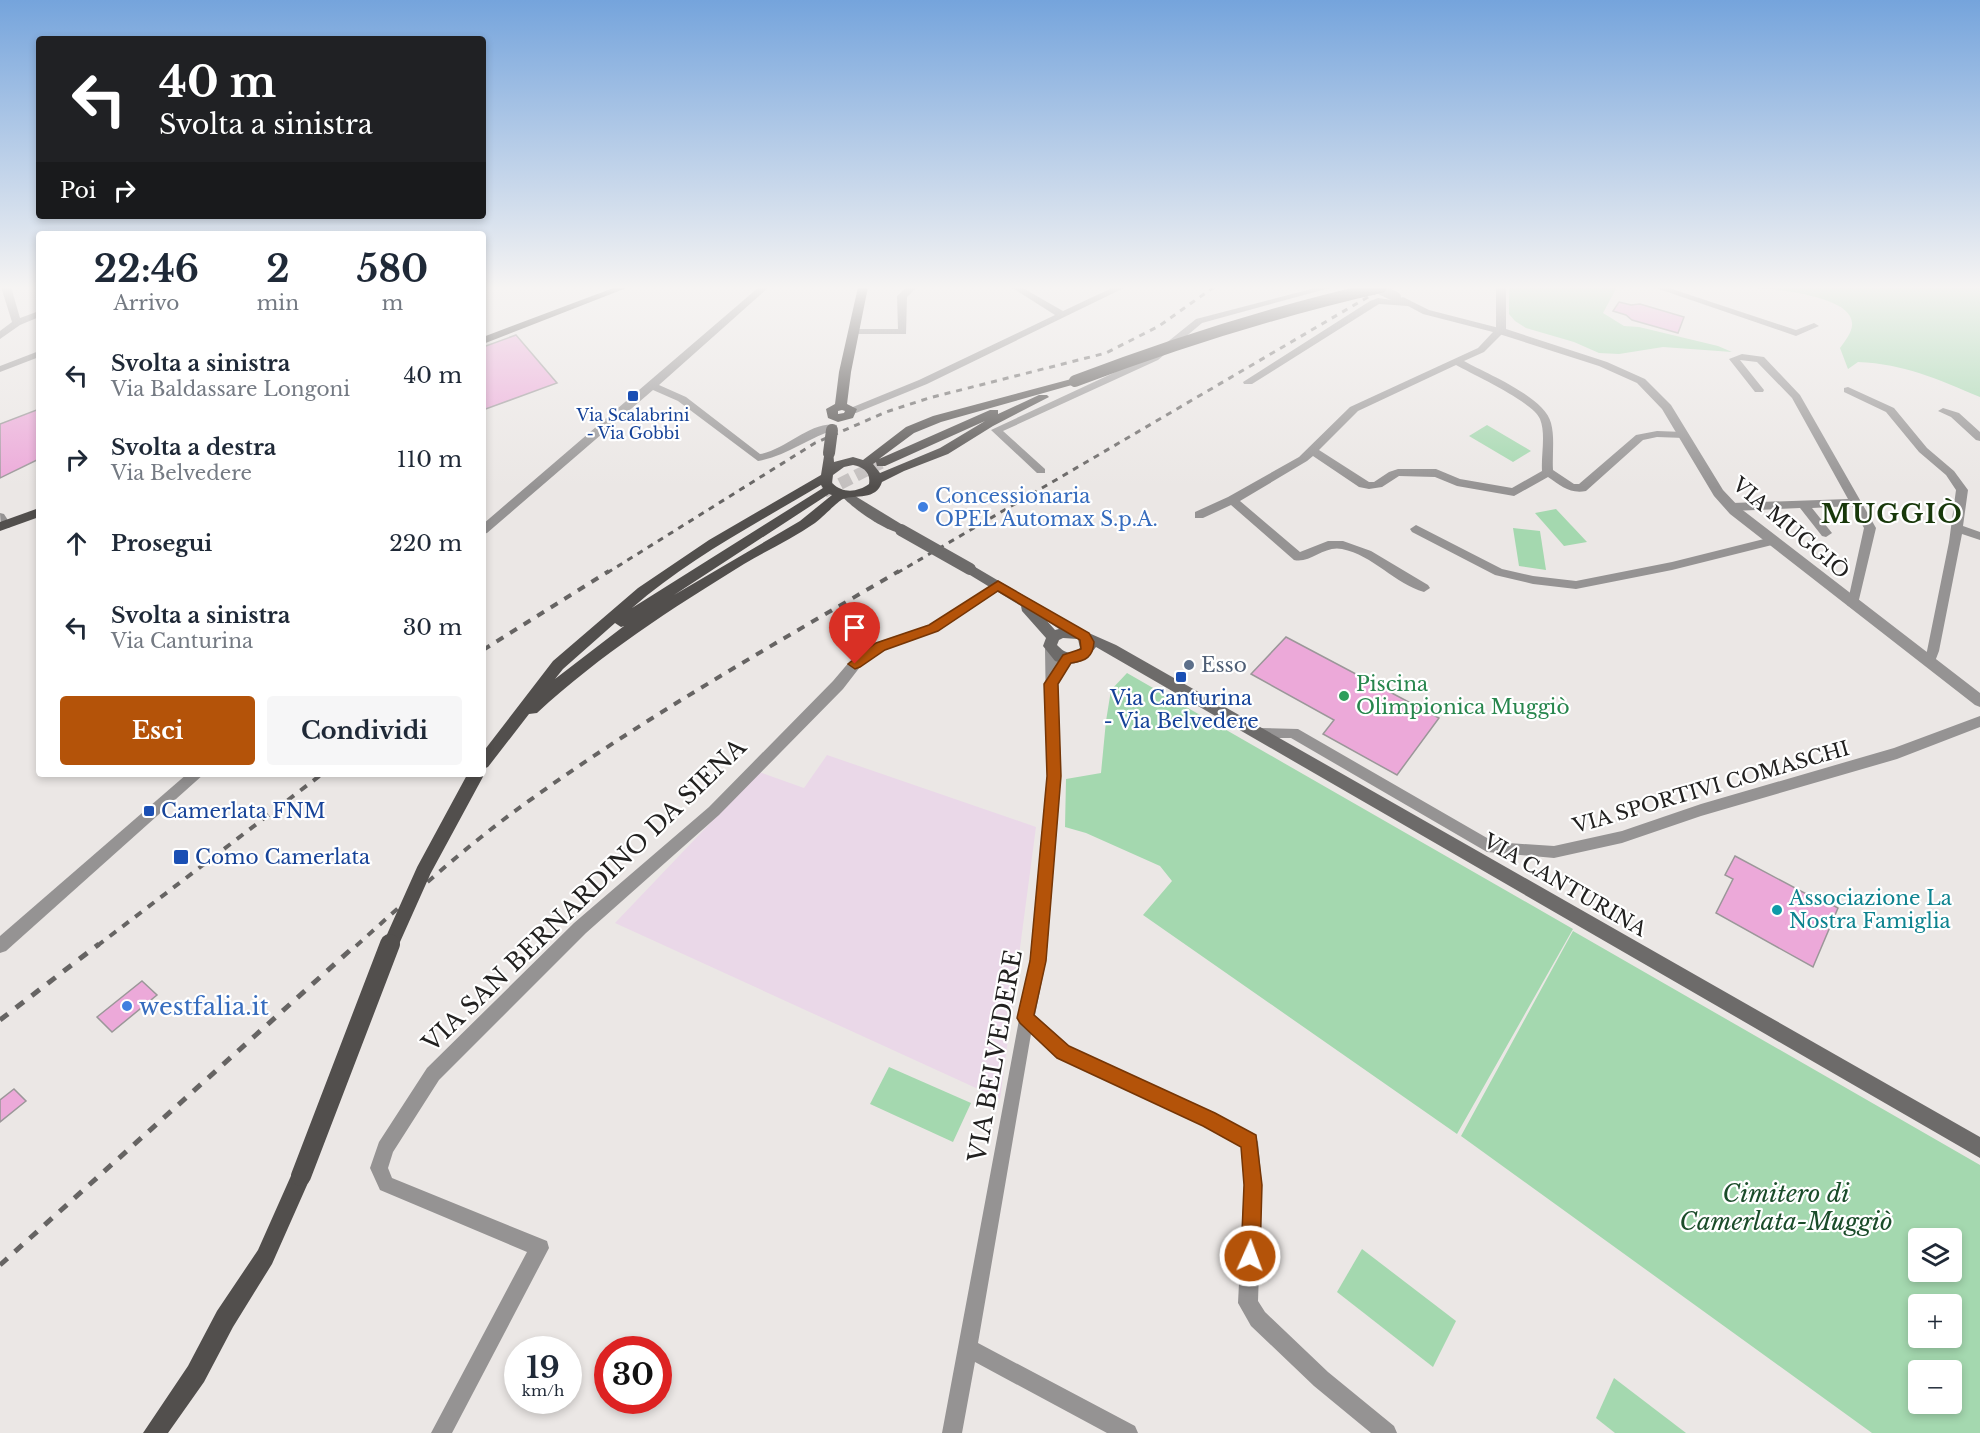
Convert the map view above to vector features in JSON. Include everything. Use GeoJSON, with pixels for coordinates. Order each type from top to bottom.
{"type":"FeatureCollection","features":[{"type":"Feature","properties":{"kind":"main road"},"geometry":{"type":"LineString","coordinates":[[852,354],[847,417],[833,425],[827,475],[829,488],[844,495],[860,494],[900,468],[945,451],[989,423],[1075,381]]}},
{"type":"Feature","properties":{"kind":"main road"},"geometry":{"type":"LineString","coordinates":[[881,463],[949,431],[1148,354]]}},
{"type":"Feature","properties":{"kind":"main road"},"geometry":{"type":"LineString","coordinates":[[865,464],[910,430],[937,419],[1075,381]]}},
{"type":"Feature","properties":{"kind":"main road"},"geometry":{"type":"LineString","coordinates":[[829,453],[849,462],[865,464],[875,470],[875,484],[868,510]]}},
{"type":"Feature","properties":{"kind":"main road"},"geometry":{"type":"LineString","coordinates":[[486,759],[518,717],[659,578],[827,475],[836,466],[849,462]]}},
{"type":"Feature","properties":{"kind":"main road"},"geometry":{"type":"LineString","coordinates":[[501,737],[566,668],[617,625],[652,600],[824,492]]}},
{"type":"Feature","properties":{"kind":"main road"},"geometry":{"type":"LineString","coordinates":[[566,668],[744,558],[807,524],[844,495]]}},
{"type":"Feature","properties":{"kind":"main road","name":"VIA CANTURINA"},"geometry":{"type":"LineString","coordinates":[[844,495],[854,503],[1018,597],[1082,640],[1129,659],[1260,733],[1980,1148]]}},
{"type":"Feature","properties":{"kind":"main road"},"geometry":{"type":"LineString","coordinates":[[2,523],[36,513]]}},
{"type":"Feature","properties":{"kind":"main road","name":"VIA CANTURINA"},"geometry":{"type":"LineString","coordinates":[[1018,597],[1052,643]]}},
{"type":"Feature","properties":{"kind":"main road"},"geometry":{"type":"LineString","coordinates":[[1067,631],[1082,640],[1081,657],[1067,659],[1060,657],[1052,643],[1067,631]]}},
{"type":"Feature","properties":{"kind":"main road"},"geometry":{"type":"LineString","coordinates":[[154,1433],[196,1374],[225,1319],[265,1257],[301,1176],[405,910],[437,840],[474,777]]}},
{"type":"Feature","properties":{"kind":"street"},"geometry":{"type":"LineString","coordinates":[[486,527],[688,354]]}},
{"type":"Feature","properties":{"kind":"street"},"geometry":{"type":"LineString","coordinates":[[846,408],[922,382],[981,354]]}},
{"type":"Feature","properties":{"kind":"street"},"geometry":{"type":"LineString","coordinates":[[1041,471],[996,430],[1159,354]]}},
{"type":"Feature","properties":{"kind":"street"},"geometry":{"type":"LineString","coordinates":[[1248,382],[1293,354]]}},
{"type":"Feature","properties":{"kind":"street"},"geometry":{"type":"LineString","coordinates":[[1199,515],[1232,500],[1303,459],[1354,409],[1474,354]]}},
{"type":"Feature","properties":{"kind":"street","name":"VIA MUGGIÒ"},"geometry":{"type":"LineString","coordinates":[[1572,354],[1603,364],[1641,381],[1667,407],[1718,493],[1732,507],[1831,588],[1980,700]]}},
{"type":"Feature","properties":{"kind":"street"},"geometry":{"type":"LineString","coordinates":[[0,369],[36,355]]}},
{"type":"Feature","properties":{"kind":"street"},"geometry":{"type":"LineString","coordinates":[[1759,390],[1734,359],[1748,357],[1760,359],[1796,397],[1870,528],[1853,605]]}},
{"type":"Feature","properties":{"kind":"street"},"geometry":{"type":"LineString","coordinates":[[1458,362],[1528,401],[1542,412],[1546,424],[1548,471]]}},
{"type":"Feature","properties":{"kind":"street"},"geometry":{"type":"LineString","coordinates":[[652,386],[682,399],[755,457],[767,456],[833,425]]}},
{"type":"Feature","properties":{"kind":"street"},"geometry":{"type":"LineString","coordinates":[[1848,390],[1890,410],[1923,450],[1950,473],[1962,490],[1933,651],[1929,661]]}},
{"type":"Feature","properties":{"kind":"street"},"geometry":{"type":"LineString","coordinates":[[1942,411],[1955,415],[1980,438]]}},
{"type":"Feature","properties":{"kind":"street"},"geometry":{"type":"LineString","coordinates":[[1548,471],[1572,488],[1578,489],[1585,486],[1640,437],[1657,434],[1684,435]]}},
{"type":"Feature","properties":{"kind":"street"},"geometry":{"type":"LineString","coordinates":[[1313,451],[1371,487],[1376,487],[1400,472],[1429,476],[1436,473],[1457,482],[1514,492],[1548,471]]}},
{"type":"Feature","properties":{"kind":"street"},"geometry":{"type":"LineString","coordinates":[[1232,500],[1298,557],[1320,547],[1335,544],[1353,548],[1424,588]]}},
{"type":"Feature","properties":{"kind":"street"},"geometry":{"type":"LineString","coordinates":[[1732,507],[1856,501]]}},
{"type":"Feature","properties":{"kind":"street"},"geometry":{"type":"LineString","coordinates":[[1802,503],[1826,533]]}},
{"type":"Feature","properties":{"kind":"street"},"geometry":{"type":"LineString","coordinates":[[1956,528],[1980,536]]}},
{"type":"Feature","properties":{"kind":"street"},"geometry":{"type":"LineString","coordinates":[[1416,529],[1499,572],[1533,580],[1576,585],[1650,572],[1772,541]]}},
{"type":"Feature","properties":{"kind":"street"},"geometry":{"type":"LineString","coordinates":[[1831,588],[1858,584]]}},
{"type":"Feature","properties":{"kind":"street","name":"VIA SAN BERNARDINO DA SIENA"},"geometry":{"type":"LineString","coordinates":[[441,1433],[540,1248],[386,1184],[379,1168],[392,1134],[433,1074],[474,1032],[580,928],[707,817],[838,685],[855,664],[880,646],[934,628],[998,585]]}},
{"type":"Feature","properties":{"kind":"street","name":"VIA BELVEDERE"},"geometry":{"type":"LineString","coordinates":[[952,1433],[1038,961],[1054,776],[1052,643]]}},
{"type":"Feature","properties":{"kind":"street"},"geometry":{"type":"LineString","coordinates":[[1051,684],[1067,659]]}},
{"type":"Feature","properties":{"kind":"street","name":"VIA SPORTIVI COMASCHI"},"geometry":{"type":"LineString","coordinates":[[1260,733],[1293,733],[1492,848],[1554,852],[1622,837],[1701,810],[1897,753],[1980,721]]}},
{"type":"Feature","properties":{"kind":"street"},"geometry":{"type":"LineString","coordinates":[[0,946],[194,777]]}},
{"type":"Feature","properties":{"kind":"street"},"geometry":{"type":"LineString","coordinates":[[1026,1018],[1063,1052],[1209,1119],[1250,1142],[1253,1185],[1248,1304],[1258,1319],[1321,1379],[1387,1433]]}},
{"type":"Feature","properties":{"kind":"street"},"geometry":{"type":"LineString","coordinates":[[968,1348],[1128,1433]]}},
{"type":"Feature","properties":{"kind":"shaded area"},"geometry":{"type":"Polygon","coordinates":[[[827,755],[1036,827],[1000,1099],[615,923],[759,772],[804,788],[827,755]]]}},
{"type":"Feature","properties":{"kind":"green space"},"geometry":{"type":"Polygon","coordinates":[[[1842,354],[1980,354],[1980,397],[1906,369],[1858,362],[1848,369],[1842,354]]]}},
{"type":"Feature","properties":{"kind":"green space"},"geometry":{"type":"Polygon","coordinates":[[[1487,425],[1531,451],[1513,462],[1469,436],[1487,425]]]}},
{"type":"Feature","properties":{"kind":"green space"},"geometry":{"type":"Polygon","coordinates":[[[1556,509],[1587,542],[1564,546],[1535,513],[1556,509]]]}},
{"type":"Feature","properties":{"kind":"green space"},"geometry":{"type":"Polygon","coordinates":[[[1513,528],[1540,531],[1546,570],[1519,566],[1513,528]]]}},
{"type":"Feature","properties":{"kind":"green space"},"geometry":{"type":"Polygon","coordinates":[[[1127,673],[1573,929],[1457,1134],[1143,915],[1172,881],[1160,866],[1086,833],[1065,827],[1066,779],[1101,773],[1111,690],[1127,673]]]}},
{"type":"Feature","properties":{"kind":"green space","name":"Cimitero di Camerlata-Muggiò"},"geometry":{"type":"Polygon","coordinates":[[[1573,931],[1980,1165],[1980,1433],[1872,1433],[1461,1136],[1573,931]]]}},
{"type":"Feature","properties":{"kind":"green space"},"geometry":{"type":"Polygon","coordinates":[[[889,1067],[971,1103],[953,1142],[870,1104],[889,1067]]]}},
{"type":"Feature","properties":{"kind":"green space"},"geometry":{"type":"Polygon","coordinates":[[[1362,1249],[1456,1321],[1433,1367],[1337,1292],[1362,1249]]]}},
{"type":"Feature","properties":{"kind":"green space"},"geometry":{"type":"Polygon","coordinates":[[[1614,1378],[1686,1433],[1615,1433],[1596,1418],[1614,1378]]]}},
{"type":"Feature","properties":{"kind":"building"},"geometry":{"type":"Polygon","coordinates":[[[486,354],[532,354],[557,383],[486,409],[486,354]]]}},
{"type":"Feature","properties":{"kind":"building"},"geometry":{"type":"Polygon","coordinates":[[[36,410],[36,460],[0,478],[0,424],[36,410]]]}},
{"type":"Feature","properties":{"kind":"building","name":"Piscina Olimpionica Muggiò"},"geometry":{"type":"Polygon","coordinates":[[[1286,637],[1439,718],[1397,775],[1323,734],[1334,720],[1251,674],[1286,637]]]}},
{"type":"Feature","properties":{"kind":"building","name":"Associazione La Nostra Famiglia"},"geometry":{"type":"Polygon","coordinates":[[[1735,856],[1810,896],[1811,893],[1838,908],[1813,967],[1716,913],[1733,879],[1725,875],[1735,856]]]}},
{"type":"Feature","properties":{"kind":"building","name":"westfalia.it"},"geometry":{"type":"Polygon","coordinates":[[[142,981],[157,995],[112,1032],[97,1017],[142,981]]]}},
{"type":"Feature","properties":{"kind":"building"},"geometry":{"type":"Polygon","coordinates":[[[14,1089],[26,1101],[0,1122],[0,1100],[14,1089]]]}},
{"type":"Feature","properties":{"kind":"tunnel"},"geometry":{"type":"LineString","coordinates":[[824,492],[881,463]]}},
{"type":"Feature","properties":{"kind":"railway"},"geometry":{"type":"LineString","coordinates":[[607,573],[815,443],[886,412],[929,398],[1103,354]]}},
{"type":"Feature","properties":{"kind":"railway"},"geometry":{"type":"LineString","coordinates":[[897,573],[1271,354]]}},
{"type":"Feature","properties":{"kind":"railway"},"geometry":{"type":"LineString","coordinates":[[486,648],[609,571]]}},
{"type":"Feature","properties":{"kind":"railway"},"geometry":{"type":"LineString","coordinates":[[356,946],[471,845],[605,748],[702,687],[899,571]]}},
{"type":"Feature","properties":{"kind":"railway"},"geometry":{"type":"LineString","coordinates":[[97,946],[318,777]]}},
{"type":"Feature","properties":{"kind":"railway"},"geometry":{"type":"LineString","coordinates":[[0,1020],[99,944]]}},
{"type":"Feature","properties":{"kind":"railway"},"geometry":{"type":"LineString","coordinates":[[0,1265],[357,944]]}},
{"type":"Feature","properties":{"kind":"place","name":"Via Scalabrini - Via Gobbi"},"geometry":{"type":"Point","coordinates":[633,396]}},
{"type":"Feature","properties":{"kind":"place","name":"Concessionaria OPEL Automax S.p.A."},"geometry":{"type":"Point","coordinates":[923,507]}},
{"type":"Feature","properties":{"kind":"place","name":"Esso"},"geometry":{"type":"Point","coordinates":[1189,665]}},
{"type":"Feature","properties":{"kind":"place","name":"Via Canturina - Via Belvedere"},"geometry":{"type":"Point","coordinates":[1181,677]}},
{"type":"Feature","properties":{"kind":"place","name":"Piscina Olimpionica Muggiò"},"geometry":{"type":"Point","coordinates":[1344,696]}},
{"type":"Feature","properties":{"kind":"place","name":"Camerlata FNM"},"geometry":{"type":"Point","coordinates":[149,811]}},
{"type":"Feature","properties":{"kind":"place","name":"Como Camerlata"},"geometry":{"type":"Point","coordinates":[181,857]}},
{"type":"Feature","properties":{"kind":"place","name":"Associazione La Nostra Famiglia"},"geometry":{"type":"Point","coordinates":[1777,910]}},
{"type":"Feature","properties":{"kind":"place","name":"westfalia.it"},"geometry":{"type":"Point","coordinates":[127,1006]}},
{"type":"Feature","properties":{"kind":"district","name":"MUGGIÒ"},"geometry":{"type":"Point","coordinates":[1892,514]}},
{"type":"Feature","properties":{"kind":"route"},"geometry":{"type":"LineString","coordinates":[[855,664],[880,646],[934,628],[998,585],[1084,636],[1089,646],[1087,651],[1081,657],[1067,659],[1051,684],[1054,776],[1038,961],[1026,1018],[1063,1052],[1209,1119],[1250,1142],[1253,1185],[1250,1256]]}}]}
